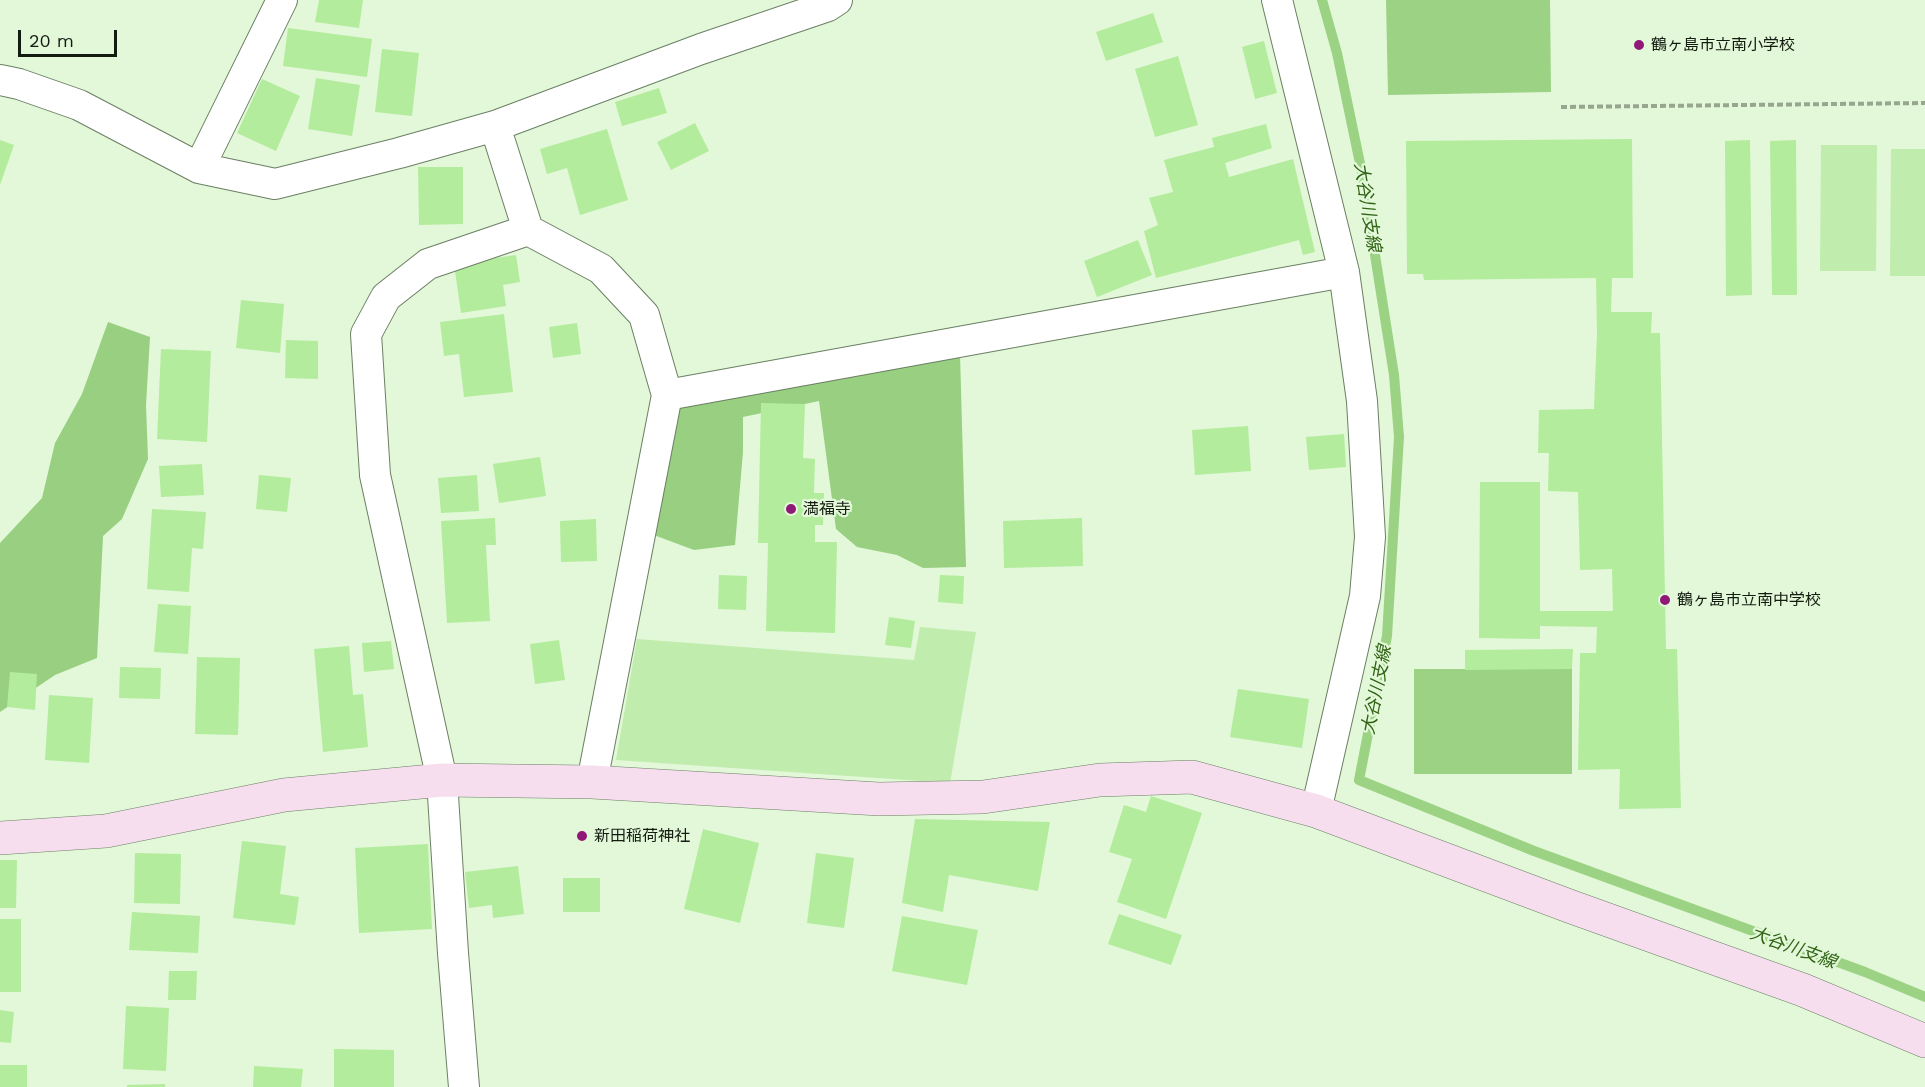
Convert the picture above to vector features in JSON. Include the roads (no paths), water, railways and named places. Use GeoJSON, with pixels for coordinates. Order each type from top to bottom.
{"type":"FeatureCollection","features":[{"type":"Feature","properties":{"kind":"street"},"geometry":{"type":"LineString","coordinates":[[199,168],[282,0]]}},
{"type":"Feature","properties":{"kind":"street"},"geometry":{"type":"LineString","coordinates":[[0,80],[19,84],[79,105],[199,168],[275,184],[495,126],[701,49],[828,6],[837,0]]}},
{"type":"Feature","properties":{"kind":"street"},"geometry":{"type":"LineString","coordinates":[[1277,0],[1344,272],[1362,400],[1370,537],[1365,596],[1316,811]]}},
{"type":"Feature","properties":{"kind":"street"},"geometry":{"type":"LineString","coordinates":[[495,126],[528,230],[601,269],[644,315],[667,395],[592,782]]}},
{"type":"Feature","properties":{"kind":"street"},"geometry":{"type":"LineString","coordinates":[[464,1087],[442,780],[375,475],[366,334],[386,297],[428,264],[528,230]]}},
{"type":"Feature","properties":{"kind":"street"},"geometry":{"type":"LineString","coordinates":[[667,395],[1344,272]]}},
{"type":"Feature","properties":{"kind":"street"},"geometry":{"type":"LineString","coordinates":[[0,838],[106,831],[284,795],[442,780],[592,782],[879,799],[983,797],[1100,780],[1192,777],[1316,811],[1569,906],[1803,990],[1925,1041]]}},
{"type":"Feature","properties":{"kind":"waterway","name":"大谷川支線"},"geometry":{"type":"LineString","coordinates":[[1322,0],[1337,53],[1362,173],[1394,375],[1399,437],[1387,636],[1359,780],[1534,851],[1865,972],[1925,997]]}},
{"type":"Feature","properties":{"kind":"place","name":"鶴ヶ島市立南小学校"},"geometry":{"type":"Point","coordinates":[1639,45]}},
{"type":"Feature","properties":{"kind":"place","name":"満福寺"},"geometry":{"type":"Point","coordinates":[791,509]}},
{"type":"Feature","properties":{"kind":"place","name":"鶴ヶ島市立南中学校"},"geometry":{"type":"Point","coordinates":[1665,600]}},
{"type":"Feature","properties":{"kind":"place","name":"新田稲荷神社"},"geometry":{"type":"Point","coordinates":[582,836]}}]}
